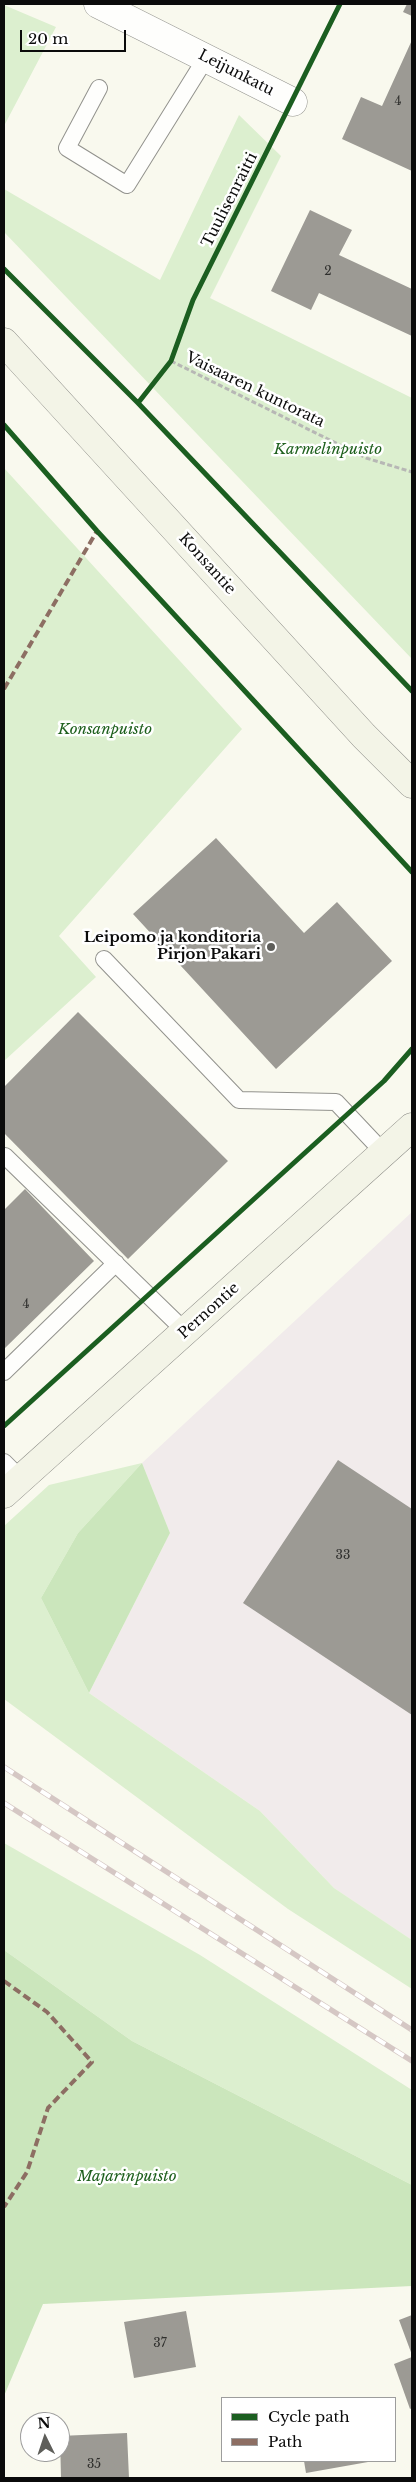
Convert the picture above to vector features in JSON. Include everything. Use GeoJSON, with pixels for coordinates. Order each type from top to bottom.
{"type":"FeatureCollection","features":[{"type":"Feature","properties":{"kind":"street","name":"Leijunkatu"},"geometry":{"type":"LineString","coordinates":[[104,5],[293,102]]}},
{"type":"Feature","properties":{"kind":"street","name":"Konsantie"},"geometry":{"type":"LineString","coordinates":[[4,342],[364,736],[412,784]]}},
{"type":"Feature","properties":{"kind":"street","name":"Pernontie"},"geometry":{"type":"LineString","coordinates":[[9,1479],[186,1332],[385,1154],[412,1127]]}},
{"type":"Feature","properties":{"kind":"lane"},"geometry":{"type":"LineString","coordinates":[[99,88],[67,148],[127,184],[206,58]]}},
{"type":"Feature","properties":{"kind":"lane"},"geometry":{"type":"LineString","coordinates":[[104,959],[239,1100],[336,1102],[385,1154]]}},
{"type":"Feature","properties":{"kind":"lane"},"geometry":{"type":"LineString","coordinates":[[4,1157],[186,1332]]}},
{"type":"Feature","properties":{"kind":"lane"},"geometry":{"type":"LineString","coordinates":[[4,1372],[116,1263]]}},
{"type":"Feature","properties":{"kind":"path"},"geometry":{"type":"LineString","coordinates":[[165,368],[171,361],[174,352]]}},
{"type":"Feature","properties":{"kind":"shaded area"},"geometry":{"type":"Polygon","coordinates":[[[412,1212],[412,1940],[334,1888],[260,1811],[89,1693],[170,1533],[142,1463],[412,1212]]]}},
{"type":"Feature","properties":{"kind":"green space"},"geometry":{"type":"Polygon","coordinates":[[[4,5],[56,27],[4,126],[4,5]]]}},
{"type":"Feature","properties":{"kind":"green space","name":"Karmelinpuisto"},"geometry":{"type":"Polygon","coordinates":[[[239,115],[281,156],[210,298],[412,398],[412,659],[4,232],[4,189],[160,280],[239,115]]]}},
{"type":"Feature","properties":{"kind":"green space","name":"Konsanpuisto"},"geometry":{"type":"Polygon","coordinates":[[[4,468],[242,729],[59,936],[96,977],[4,1061],[4,468]]]}},
{"type":"Feature","properties":{"kind":"green space"},"geometry":{"type":"Polygon","coordinates":[[[142,1463],[78,1533],[41,1598],[89,1693],[260,1811],[334,1888],[412,1940],[412,1989],[288,1909],[4,1699],[4,1526],[49,1485],[142,1463]]]}},
{"type":"Feature","properties":{"kind":"green space"},"geometry":{"type":"Polygon","coordinates":[[[142,1463],[170,1533],[89,1693],[41,1598],[78,1533],[142,1463]]]}},
{"type":"Feature","properties":{"kind":"green space"},"geometry":{"type":"Polygon","coordinates":[[[4,1843],[200,1955],[412,2090],[412,2185],[132,2041],[4,1950],[4,1843]]]}},
{"type":"Feature","properties":{"kind":"green space","name":"Majarinpuisto"},"geometry":{"type":"Polygon","coordinates":[[[4,1950],[132,2041],[412,2185],[412,2286],[43,2304],[4,2396],[4,1950]]]}},
{"type":"Feature","properties":{"kind":"building"},"geometry":{"type":"Polygon","coordinates":[[[407,4],[412,4],[412,16],[403,12],[407,4]]]}},
{"type":"Feature","properties":{"kind":"building"},"geometry":{"type":"Polygon","coordinates":[[[412,40],[412,171],[342,139],[361,97],[382,106],[412,40]]]}},
{"type":"Feature","properties":{"kind":"building"},"geometry":{"type":"Polygon","coordinates":[[[310,210],[352,230],[339,255],[412,289],[412,336],[319,293],[311,310],[271,291],[310,210]]]}},
{"type":"Feature","properties":{"kind":"building","name":"Leipomo ja konditoria Pirjon Pakari"},"geometry":{"type":"Polygon","coordinates":[[[216,838],[304,933],[337,902],[392,961],[276,1069],[133,914],[216,838]]]}},
{"type":"Feature","properties":{"kind":"building"},"geometry":{"type":"Polygon","coordinates":[[[78,1012],[228,1161],[128,1259],[4,1133],[4,1087],[78,1012]]]}},
{"type":"Feature","properties":{"kind":"building"},"geometry":{"type":"Polygon","coordinates":[[[25,1189],[94,1261],[4,1349],[4,1210],[25,1189]]]}},
{"type":"Feature","properties":{"kind":"building"},"geometry":{"type":"Polygon","coordinates":[[[338,1460],[412,1509],[412,1715],[243,1603],[338,1460]]]}},
{"type":"Feature","properties":{"kind":"building"},"geometry":{"type":"Polygon","coordinates":[[[186,2311],[196,2367],[134,2378],[124,2322],[186,2311]]]}},
{"type":"Feature","properties":{"kind":"building"},"geometry":{"type":"Polygon","coordinates":[[[412,2315],[412,2355],[399,2320],[412,2315]]]}},
{"type":"Feature","properties":{"kind":"building"},"geometry":{"type":"Polygon","coordinates":[[[412,2357],[412,2408],[410,2409],[394,2364],[412,2357]]]}},
{"type":"Feature","properties":{"kind":"building"},"geometry":{"type":"Polygon","coordinates":[[[127,2433],[129,2478],[61,2478],[61,2462],[70,2462],[70,2436],[127,2433]]]}},
{"type":"Feature","properties":{"kind":"building"},"geometry":{"type":"Polygon","coordinates":[[[304,2462],[368,2462],[306,2473],[304,2462]]]}},
{"type":"Feature","properties":{"kind":"railway"},"geometry":{"type":"LineString","coordinates":[[4,1767],[412,2030]]}},
{"type":"Feature","properties":{"kind":"railway"},"geometry":{"type":"LineString","coordinates":[[4,1803],[412,2061]]}},
{"type":"Feature","properties":{"kind":"marked path"},"geometry":{"type":"LineString","coordinates":[[4,689],[97,531]]}},
{"type":"Feature","properties":{"kind":"marked path"},"geometry":{"type":"LineString","coordinates":[[4,1981],[47,2012],[92,2062],[48,2108],[27,2172],[4,2207]]}},
{"type":"Feature","properties":{"kind":"cycle path","name":"Tuulisenraitti"},"geometry":{"type":"LineString","coordinates":[[138,403],[171,361],[193,300],[340,4]]}},
{"type":"Feature","properties":{"kind":"cycle path"},"geometry":{"type":"LineString","coordinates":[[4,269],[138,403],[412,691]]}},
{"type":"Feature","properties":{"kind":"cycle path"},"geometry":{"type":"LineString","coordinates":[[4,425],[97,531],[412,872]]}},
{"type":"Feature","properties":{"kind":"cycle path"},"geometry":{"type":"LineString","coordinates":[[4,1426],[384,1081],[412,1049]]}},
{"type":"Feature","properties":{"kind":"place","name":"Leipomo ja konditoria Pirjon Pakari"},"geometry":{"type":"Point","coordinates":[271,947]}}]}
